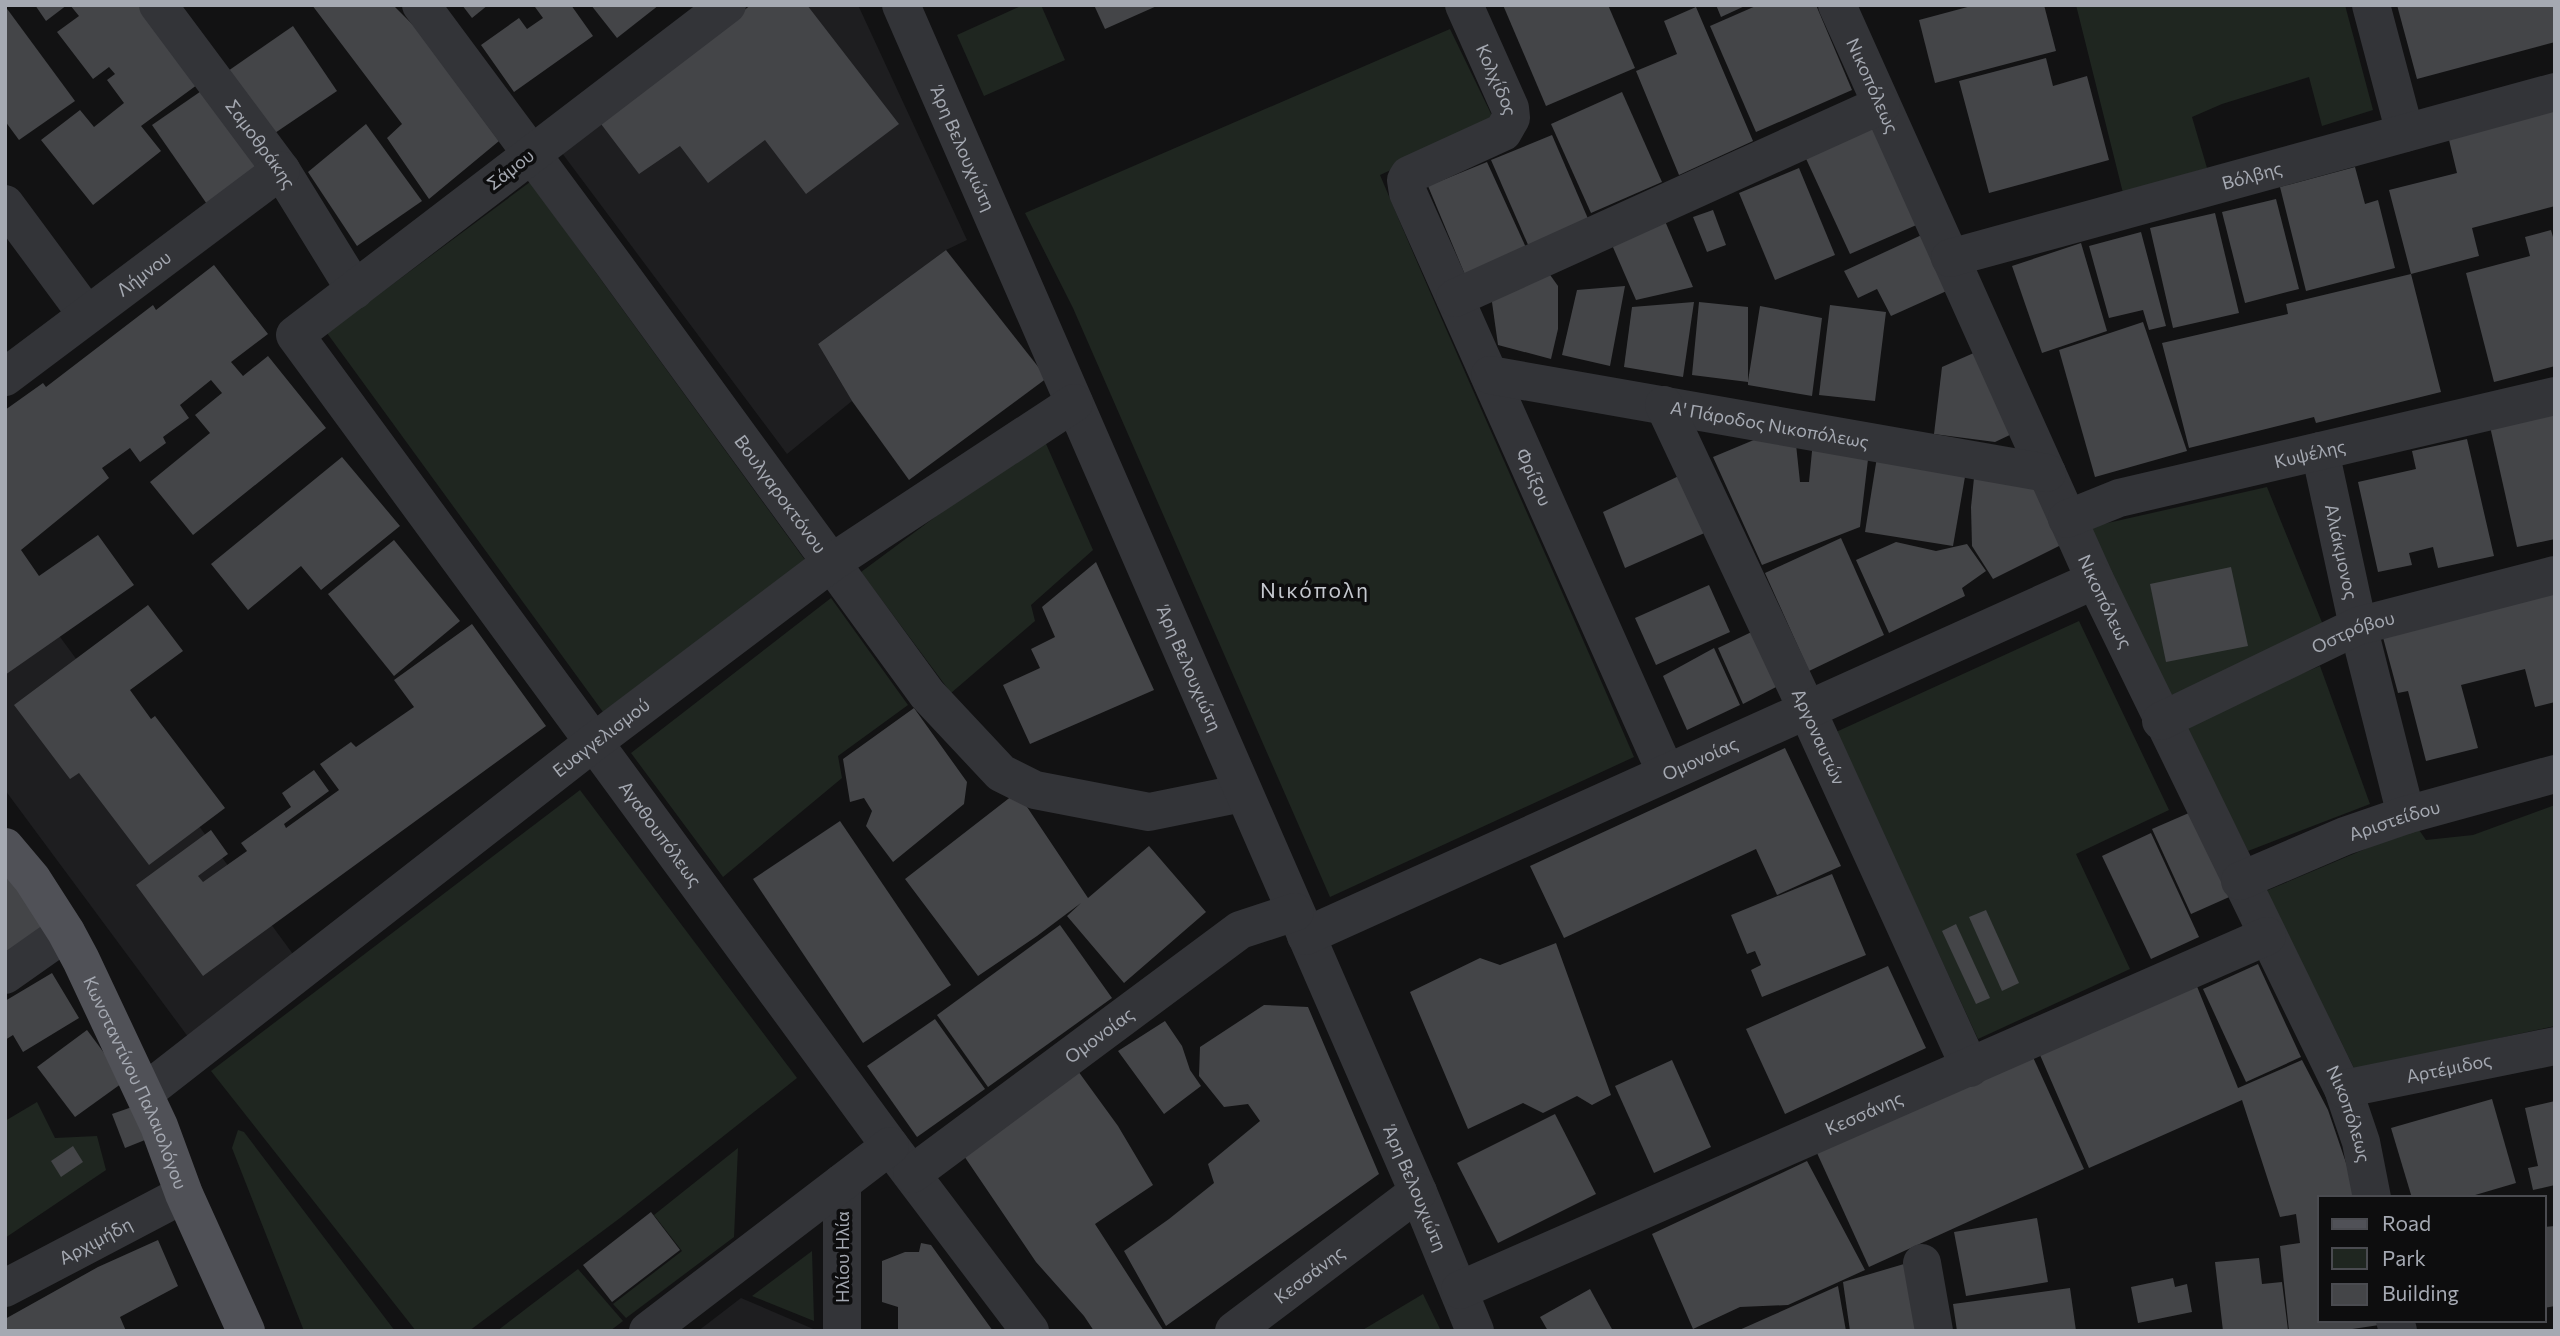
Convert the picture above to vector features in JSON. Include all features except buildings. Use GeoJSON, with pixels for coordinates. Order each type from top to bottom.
{"type":"FeatureCollection","features":[{"type":"Feature","properties":{"kind":"main road","name":"Κωνσταντίνου Παλαιολόγου"},"geometry":{"type":"LineString","coordinates":[[5,847],[32,879],[66,932],[144,1093],[184,1194],[246,1331]]}},
{"type":"Feature","properties":{"kind":"street","name":"Σαμοθράκης"},"geometry":{"type":"LineString","coordinates":[[158,5],[281,170],[355,290]]}},
{"type":"Feature","properties":{"kind":"street","name":"Βουλγαροκτόνου"},"geometry":{"type":"LineString","coordinates":[[421,5],[927,694],[1000,773],[1035,790],[1149,813],[1244,793]]}},
{"type":"Feature","properties":{"kind":"street","name":"Σάμου"},"geometry":{"type":"LineString","coordinates":[[295,335],[727,5]]}},
{"type":"Feature","properties":{"kind":"street","name":"Άρη Βελουχιώτη"},"geometry":{"type":"LineString","coordinates":[[901,5],[1418,1192],[1475,1331]]}},
{"type":"Feature","properties":{"kind":"street","name":"Κολχίδος"},"geometry":{"type":"LineString","coordinates":[[1406,180],[1409,175],[1503,132],[1509,125],[1510,108],[1464,5]]}},
{"type":"Feature","properties":{"kind":"street","name":"Νικοπόλεως"},"geometry":{"type":"LineString","coordinates":[[1837,5],[2095,580],[2343,1089],[2361,1142],[2372,1196]]}},
{"type":"Feature","properties":{"kind":"street"},"geometry":{"type":"LineString","coordinates":[[2371,5],[2405,133]]}},
{"type":"Feature","properties":{"kind":"street","name":"Βόλβης"},"geometry":{"type":"LineString","coordinates":[[1950,258],[2555,92]]}},
{"type":"Feature","properties":{"kind":"street"},"geometry":{"type":"LineString","coordinates":[[1455,298],[1881,105]]}},
{"type":"Feature","properties":{"kind":"street","name":"Λήμνου"},"geometry":{"type":"LineString","coordinates":[[5,377],[281,170]]}},
{"type":"Feature","properties":{"kind":"street","name":"Φρίξου"},"geometry":{"type":"LineString","coordinates":[[1406,180],[1408,193],[1665,774]]}},
{"type":"Feature","properties":{"kind":"street"},"geometry":{"type":"LineString","coordinates":[[5,204],[87,315]]}},
{"type":"Feature","properties":{"kind":"street","name":"Αγαθουπόλεως"},"geometry":{"type":"LineString","coordinates":[[295,335],[901,1160],[1030,1331]]}},
{"type":"Feature","properties":{"kind":"street","name":"Α' Πάροδος Νικοπόλεως"},"geometry":{"type":"LineString","coordinates":[[1490,375],[2047,474]]}},
{"type":"Feature","properties":{"kind":"street","name":"Κυψέλης"},"geometry":{"type":"LineString","coordinates":[[2067,519],[2119,498],[2555,396]]}},
{"type":"Feature","properties":{"kind":"street","name":"Ευαγγελισμού"},"geometry":{"type":"LineString","coordinates":[[144,1093],[594,742],[831,563],[1074,403]]}},
{"type":"Feature","properties":{"kind":"street","name":"Αργοναυτών"},"geometry":{"type":"LineString","coordinates":[[1664,405],[1970,1068]]}},
{"type":"Feature","properties":{"kind":"street","name":"Αλιάκμονος"},"geometry":{"type":"LineString","coordinates":[[2320,451],[2358,626],[2406,815]]}},
{"type":"Feature","properties":{"kind":"street","name":"Οστρόβου"},"geometry":{"type":"LineString","coordinates":[[2161,720],[2358,626],[2555,575]]}},
{"type":"Feature","properties":{"kind":"street","name":"Ομονοίας"},"geometry":{"type":"LineString","coordinates":[[648,1331],[842,1183],[901,1160],[1240,930],[1300,924],[1665,774],[2095,580]]}},
{"type":"Feature","properties":{"kind":"street","name":"Αριστείδου"},"geometry":{"type":"LineString","coordinates":[[2240,881],[2345,836],[2406,815],[2555,774]]}},
{"type":"Feature","properties":{"kind":"street"},"geometry":{"type":"LineString","coordinates":[[5,975],[66,932]]}},
{"type":"Feature","properties":{"kind":"street","name":"Κεσσάνης"},"geometry":{"type":"LineString","coordinates":[[1460,1290],[2267,936]]}},
{"type":"Feature","properties":{"kind":"street","name":"Αρτέμιδος"},"geometry":{"type":"LineString","coordinates":[[2343,1089],[2555,1046]]}},
{"type":"Feature","properties":{"kind":"street","name":"Ηλίου Ηλία"},"geometry":{"type":"LineString","coordinates":[[842,1183],[842,1331]]}},
{"type":"Feature","properties":{"kind":"street","name":"Κεσσάνης"},"geometry":{"type":"LineString","coordinates":[[1234,1331],[1418,1192]]}},
{"type":"Feature","properties":{"kind":"street","name":"Αρχιμήδη"},"geometry":{"type":"LineString","coordinates":[[5,1288],[184,1194]]}},
{"type":"Feature","properties":{"kind":"street"},"geometry":{"type":"LineString","coordinates":[[1922,1263],[1934,1331]]}},
{"type":"Feature","properties":{"kind":"shaded area"},"geometry":{"type":"Polygon","coordinates":[[[751,5],[858,5],[967,240],[946,250],[818,344],[852,401],[787,454],[559,149],[751,5]]]}},
{"type":"Feature","properties":{"kind":"shaded area"},"geometry":{"type":"Polygon","coordinates":[[[5,562],[309,976],[203,1057],[5,790],[5,562]]]}},
{"type":"Feature","properties":{"kind":"shaded area"},"geometry":{"type":"Polygon","coordinates":[[[741,1298],[818,1331],[698,1331],[741,1298]]]}},
{"type":"Feature","properties":{"kind":"green space"},"geometry":{"type":"Polygon","coordinates":[[[1023,5],[1041,5],[1065,60],[984,96],[957,35],[1023,5]]]}},
{"type":"Feature","properties":{"kind":"green space"},"geometry":{"type":"Polygon","coordinates":[[[2076,5],[2345,5],[2373,110],[2322,126],[2309,77],[2222,104],[2192,117],[2207,168],[2123,193],[2076,5]]]}},
{"type":"Feature","properties":{"kind":"green space"},"geometry":{"type":"Polygon","coordinates":[[[1450,29],[1495,122],[1380,175],[1634,757],[1330,897],[1073,308],[1025,213],[1450,29]]]}},
{"type":"Feature","properties":{"kind":"green space"},"geometry":{"type":"Polygon","coordinates":[[[530,182],[805,560],[603,712],[327,333],[530,182]]]}},
{"type":"Feature","properties":{"kind":"green space"},"geometry":{"type":"Polygon","coordinates":[[[1043,437],[1093,550],[1031,605],[1035,621],[951,693],[861,572],[1043,437]]]}},
{"type":"Feature","properties":{"kind":"green space"},"geometry":{"type":"Polygon","coordinates":[[[2267,487],[2323,625],[2171,704],[2081,529],[2267,487]]]}},
{"type":"Feature","properties":{"kind":"green space"},"geometry":{"type":"Polygon","coordinates":[[[831,598],[908,705],[838,756],[842,778],[723,877],[631,753],[831,598]]]}},
{"type":"Feature","properties":{"kind":"green space"},"geometry":{"type":"Polygon","coordinates":[[[2079,621],[2169,810],[2076,854],[2130,969],[1978,1039],[1836,732],[2079,621]]]}},
{"type":"Feature","properties":{"kind":"green space"},"geometry":{"type":"Polygon","coordinates":[[[2320,666],[2370,804],[2248,851],[2183,723],[2320,666]]]}},
{"type":"Feature","properties":{"kind":"green space"},"geometry":{"type":"Polygon","coordinates":[[[580,790],[797,1078],[620,1218],[469,1331],[416,1331],[211,1071],[580,790]]]}},
{"type":"Feature","properties":{"kind":"green space"},"geometry":{"type":"Polygon","coordinates":[[[2555,805],[2555,1026],[2355,1070],[2266,891],[2417,827],[2426,840],[2473,835],[2555,805]]]}},
{"type":"Feature","properties":{"kind":"green space"},"geometry":{"type":"Polygon","coordinates":[[[37,1102],[55,1138],[97,1136],[106,1170],[5,1238],[5,1121],[37,1102]]]}},
{"type":"Feature","properties":{"kind":"green space"},"geometry":{"type":"Polygon","coordinates":[[[238,1130],[244,1132],[395,1331],[304,1331],[232,1148],[238,1130]]]}},
{"type":"Feature","properties":{"kind":"green space"},"geometry":{"type":"Polygon","coordinates":[[[738,1148],[734,1237],[626,1318],[613,1304],[682,1251],[654,1215],[738,1148]]]}},
{"type":"Feature","properties":{"kind":"green space"},"geometry":{"type":"Polygon","coordinates":[[[812,1251],[814,1321],[752,1296],[812,1251]]]}},
{"type":"Feature","properties":{"kind":"green space"},"geometry":{"type":"Polygon","coordinates":[[[578,1269],[623,1321],[610,1331],[497,1331],[578,1269]]]}},
{"type":"Feature","properties":{"kind":"green space"},"geometry":{"type":"Polygon","coordinates":[[[1423,1294],[1441,1331],[1361,1331],[1423,1294]]]}},
{"type":"Feature","properties":{"kind":"district","name":"Νικόπολη"},"geometry":{"type":"Point","coordinates":[1315,589]}}]}
